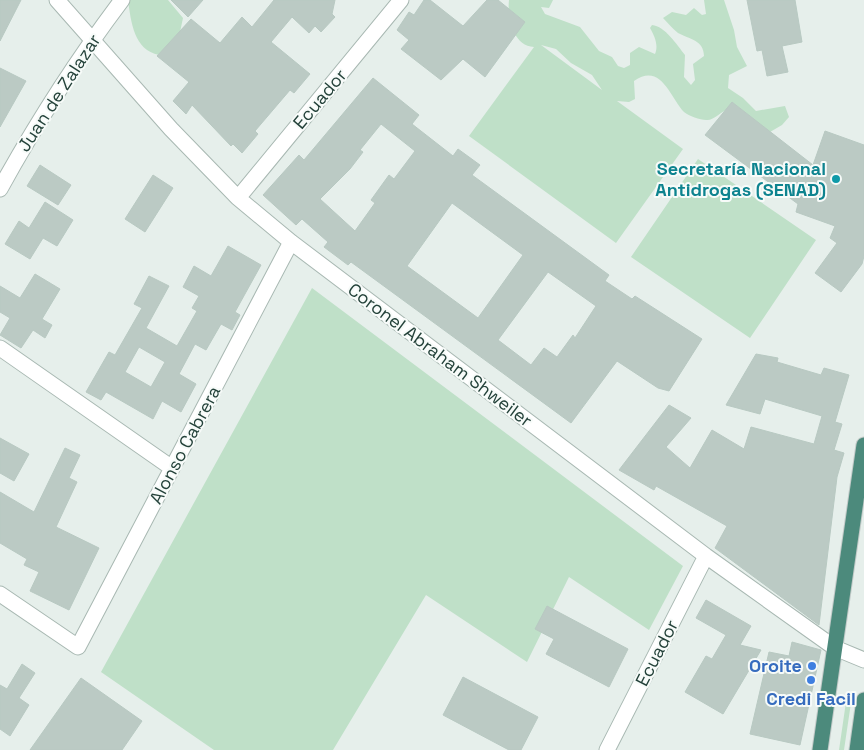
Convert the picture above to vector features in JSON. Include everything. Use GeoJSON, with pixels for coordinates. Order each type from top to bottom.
{"type":"FeatureCollection","features":[{"type":"Feature","properties":{"kind":"highway"},"geometry":{"type":"LineString","coordinates":[[820,750],[864,445]]}},
{"type":"Feature","properties":{"kind":"highway"},"geometry":{"type":"LineString","coordinates":[[857,750],[864,700]]}},
{"type":"Feature","properties":{"kind":"street","name":"Coronel Abraham Shweiler"},"geometry":{"type":"LineString","coordinates":[[57,0],[238,198],[291,242],[706,556],[835,648],[864,660]]}},
{"type":"Feature","properties":{"kind":"street","name":"Juan de Zalazar"},"geometry":{"type":"LineString","coordinates":[[0,189],[37,121],[92,40],[122,0]]}},
{"type":"Feature","properties":{"kind":"street","name":"Ecuador"},"geometry":{"type":"LineString","coordinates":[[238,198],[401,0]]}},
{"type":"Feature","properties":{"kind":"street","name":"Alonso Cabrera"},"geometry":{"type":"LineString","coordinates":[[0,594],[78,647],[291,242]]}},
{"type":"Feature","properties":{"kind":"street"},"geometry":{"type":"LineString","coordinates":[[0,348],[172,468]]}},
{"type":"Feature","properties":{"kind":"street","name":"Ecuador"},"geometry":{"type":"LineString","coordinates":[[607,750],[706,556]]}},
{"type":"Feature","properties":{"kind":"green space"},"geometry":{"type":"Polygon","coordinates":[[[128,0],[168,0],[183,18],[180,32],[159,55],[144,47],[135,34],[128,0]]]}},
{"type":"Feature","properties":{"kind":"green space"},"geometry":{"type":"Polygon","coordinates":[[[509,0],[553,0],[549,8],[541,7],[545,14],[580,27],[599,51],[612,57],[618,66],[624,68],[630,65],[630,53],[639,47],[655,54],[656,44],[650,28],[652,25],[657,26],[670,37],[685,55],[684,77],[691,85],[695,80],[693,64],[704,56],[701,46],[699,43],[678,33],[663,18],[672,12],[686,15],[694,8],[702,15],[706,14],[704,0],[724,0],[734,30],[737,47],[747,66],[729,75],[728,88],[743,98],[756,111],[785,106],[789,117],[782,125],[770,132],[729,109],[712,119],[701,119],[684,112],[664,84],[658,79],[651,76],[643,76],[634,81],[635,99],[629,102],[617,101],[683,149],[616,243],[469,136],[534,47],[521,42],[516,36],[510,22],[509,0]],[[541,45],[602,90],[592,75],[571,63],[556,49],[541,45]]]}},
{"type":"Feature","properties":{"kind":"green space"},"geometry":{"type":"Polygon","coordinates":[[[698,159],[816,240],[750,338],[631,257],[698,159]]]}},
{"type":"Feature","properties":{"kind":"green space"},"geometry":{"type":"Polygon","coordinates":[[[312,288],[683,566],[649,630],[569,577],[527,662],[426,595],[333,750],[214,750],[101,672],[312,288]]]}},
{"type":"Feature","properties":{"kind":"green space"},"geometry":{"type":"Polygon","coordinates":[[[850,693],[852,696],[844,750],[839,750],[847,695],[850,693]]]}},
{"type":"Feature","properties":{"kind":"building"},"geometry":{"type":"Polygon","coordinates":[[[0,0],[21,0],[0,41],[0,0]]]}},
{"type":"Feature","properties":{"kind":"building"},"geometry":{"type":"Polygon","coordinates":[[[171,0],[203,0],[188,17],[171,0]]]}},
{"type":"Feature","properties":{"kind":"building"},"geometry":{"type":"Polygon","coordinates":[[[274,0],[335,0],[332,14],[335,17],[321,32],[315,26],[309,33],[292,17],[271,42],[310,74],[294,93],[290,90],[255,131],[258,134],[242,153],[233,144],[231,146],[192,105],[186,114],[173,101],[189,82],[157,56],[191,19],[220,43],[242,17],[252,27],[274,0]]]}},
{"type":"Feature","properties":{"kind":"building"},"geometry":{"type":"Polygon","coordinates":[[[424,0],[430,0],[463,26],[487,0],[498,0],[525,22],[485,77],[463,59],[441,80],[401,49],[409,40],[397,30],[409,12],[414,15],[424,0]]]}},
{"type":"Feature","properties":{"kind":"building"},"geometry":{"type":"Polygon","coordinates":[[[747,0],[795,0],[802,42],[782,46],[788,72],[767,76],[762,50],[757,51],[747,0]]]}},
{"type":"Feature","properties":{"kind":"building"},"geometry":{"type":"Polygon","coordinates":[[[0,68],[26,81],[0,127],[0,68]]]}},
{"type":"Feature","properties":{"kind":"building"},"geometry":{"type":"Polygon","coordinates":[[[373,78],[419,115],[412,124],[453,156],[458,149],[480,165],[472,175],[609,275],[605,281],[632,299],[635,296],[702,339],[669,391],[658,388],[617,361],[571,423],[351,262],[348,265],[324,247],[328,242],[302,219],[296,225],[263,195],[299,155],[304,160],[373,78]],[[381,124],[360,150],[363,152],[350,169],[320,199],[355,231],[375,203],[371,200],[389,175],[394,179],[415,151],[381,124]],[[452,203],[407,266],[478,318],[523,255],[452,203]],[[548,272],[498,340],[531,365],[544,348],[557,357],[573,335],[575,338],[596,306],[548,272]]]}},
{"type":"Feature","properties":{"kind":"building"},"geometry":{"type":"Polygon","coordinates":[[[732,102],[813,165],[825,131],[864,145],[864,256],[862,264],[841,292],[815,273],[837,243],[830,238],[835,226],[796,212],[798,204],[705,135],[732,102]]]}},
{"type":"Feature","properties":{"kind":"building"},"geometry":{"type":"Polygon","coordinates":[[[40,165],[71,185],[58,205],[27,186],[40,165]]]}},
{"type":"Feature","properties":{"kind":"building"},"geometry":{"type":"Polygon","coordinates":[[[153,175],[173,188],[145,232],[125,219],[153,175]]]}},
{"type":"Feature","properties":{"kind":"building"},"geometry":{"type":"Polygon","coordinates":[[[45,202],[73,220],[57,246],[43,238],[30,259],[5,244],[19,221],[29,228],[45,202]]]}},
{"type":"Feature","properties":{"kind":"building"},"geometry":{"type":"Polygon","coordinates":[[[228,246],[261,265],[235,312],[240,315],[232,330],[221,324],[206,350],[195,344],[179,374],[196,384],[181,412],[162,401],[153,419],[106,392],[101,400],[86,392],[109,352],[115,355],[142,308],[134,304],[149,276],[169,286],[146,328],[177,346],[197,311],[192,308],[199,296],[183,287],[194,266],[211,276],[228,246]],[[139,347],[125,372],[151,387],[165,362],[139,347]]]}},
{"type":"Feature","properties":{"kind":"building"},"geometry":{"type":"Polygon","coordinates":[[[35,274],[60,289],[42,319],[52,325],[45,338],[33,330],[21,348],[0,335],[10,318],[0,312],[0,286],[20,298],[35,274]]]}},
{"type":"Feature","properties":{"kind":"building"},"geometry":{"type":"Polygon","coordinates":[[[756,354],[778,358],[777,362],[821,375],[824,368],[849,375],[835,422],[842,424],[834,450],[844,453],[837,477],[819,625],[715,548],[727,526],[656,486],[654,490],[619,470],[669,405],[691,418],[666,447],[690,468],[712,430],[744,449],[751,427],[814,444],[822,416],[765,399],[760,414],[726,405],[756,354]]]}},
{"type":"Feature","properties":{"kind":"building"},"geometry":{"type":"Polygon","coordinates":[[[0,438],[29,454],[14,481],[0,473],[0,438]]]}},
{"type":"Feature","properties":{"kind":"building"},"geometry":{"type":"Polygon","coordinates":[[[65,448],[80,455],[69,478],[77,482],[56,527],[99,548],[69,610],[30,591],[39,572],[24,565],[27,559],[0,543],[0,492],[34,512],[65,448]]]}},
{"type":"Feature","properties":{"kind":"building"},"geometry":{"type":"Polygon","coordinates":[[[706,600],[751,626],[740,645],[761,650],[723,714],[685,692],[706,656],[712,659],[726,635],[696,618],[706,600]]]}},
{"type":"Feature","properties":{"kind":"building"},"geometry":{"type":"Polygon","coordinates":[[[547,606],[628,649],[609,687],[546,654],[554,639],[535,629],[547,606]]]}},
{"type":"Feature","properties":{"kind":"building"},"geometry":{"type":"Polygon","coordinates":[[[792,642],[821,650],[800,745],[750,734],[769,652],[789,656],[792,642]]]}},
{"type":"Feature","properties":{"kind":"building"},"geometry":{"type":"Polygon","coordinates":[[[22,664],[35,673],[19,698],[29,705],[10,736],[0,729],[0,685],[7,689],[22,664]]]}},
{"type":"Feature","properties":{"kind":"building"},"geometry":{"type":"Polygon","coordinates":[[[463,677],[538,717],[521,750],[509,750],[443,715],[463,677]]]}},
{"type":"Feature","properties":{"kind":"building"},"geometry":{"type":"Polygon","coordinates":[[[81,678],[142,721],[122,750],[30,750],[81,678]]]}},
{"type":"Feature","properties":{"kind":"place","name":"Secretaría Nacional Antidrogas (SENAD)"},"geometry":{"type":"Point","coordinates":[836,179]}},
{"type":"Feature","properties":{"kind":"place","name":"Oroite"},"geometry":{"type":"Point","coordinates":[812,666]}},
{"type":"Feature","properties":{"kind":"place","name":"Credi Facil"},"geometry":{"type":"Point","coordinates":[811,680]}}]}
